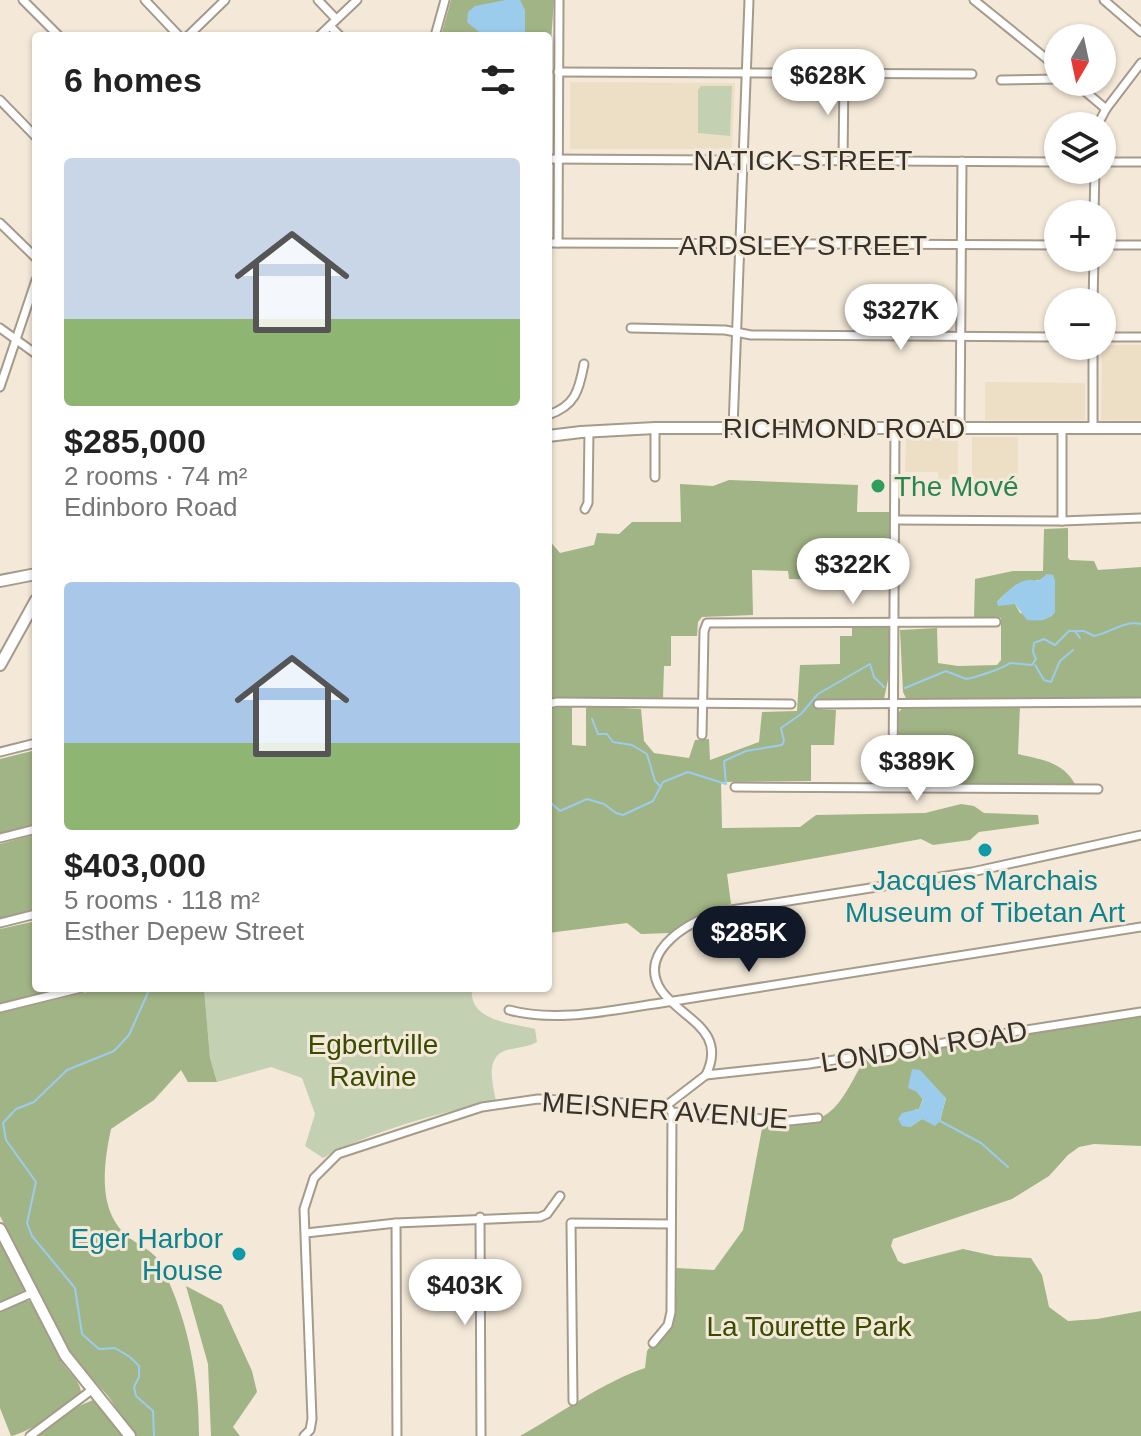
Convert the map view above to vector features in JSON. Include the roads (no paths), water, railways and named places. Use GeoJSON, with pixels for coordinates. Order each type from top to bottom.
{"type":"FeatureCollection","features":[{"type":"Feature","properties":{"kind":"street"},"geometry":{"type":"LineString","coordinates":[[23,0],[55,32]]}},
{"type":"Feature","properties":{"kind":"street"},"geometry":{"type":"LineString","coordinates":[[145,0],[175,32]]}},
{"type":"Feature","properties":{"kind":"street"},"geometry":{"type":"LineString","coordinates":[[192,32],[225,0]]}},
{"type":"Feature","properties":{"kind":"street"},"geometry":{"type":"LineString","coordinates":[[318,0],[338,32]]}},
{"type":"Feature","properties":{"kind":"street"},"geometry":{"type":"LineString","coordinates":[[323,32],[357,0]]}},
{"type":"Feature","properties":{"kind":"street"},"geometry":{"type":"LineString","coordinates":[[436,32],[445,0]]}},
{"type":"Feature","properties":{"kind":"street"},"geometry":{"type":"LineString","coordinates":[[558,243],[559,0]]}},
{"type":"Feature","properties":{"kind":"street"},"geometry":{"type":"LineString","coordinates":[[733,428],[749,0]]}},
{"type":"Feature","properties":{"kind":"street"},"geometry":{"type":"LineString","coordinates":[[974,0],[1044,57]]}},
{"type":"Feature","properties":{"kind":"street"},"geometry":{"type":"LineString","coordinates":[[1104,0],[1141,32]]}},
{"type":"Feature","properties":{"kind":"street"},"geometry":{"type":"LineString","coordinates":[[1104,112],[1141,63]]}},
{"type":"Feature","properties":{"kind":"street"},"geometry":{"type":"LineString","coordinates":[[558,72],[972,74]]}},
{"type":"Feature","properties":{"kind":"street"},"geometry":{"type":"LineString","coordinates":[[843,161],[844,74]]}},
{"type":"Feature","properties":{"kind":"street"},"geometry":{"type":"LineString","coordinates":[[1001,80],[1044,79]]}},
{"type":"Feature","properties":{"kind":"street"},"geometry":{"type":"LineString","coordinates":[[1091,96],[1106,109]]}},
{"type":"Feature","properties":{"kind":"street"},"geometry":{"type":"LineString","coordinates":[[0,100],[32,133]]}},
{"type":"Feature","properties":{"kind":"street","name":"NATICK STREET"},"geometry":{"type":"LineString","coordinates":[[552,159],[1044,162]]}},
{"type":"Feature","properties":{"kind":"street"},"geometry":{"type":"LineString","coordinates":[[960,428],[962,161]]}},
{"type":"Feature","properties":{"kind":"street"},"geometry":{"type":"LineString","coordinates":[[1116,162],[1141,162]]}},
{"type":"Feature","properties":{"kind":"street"},"geometry":{"type":"LineString","coordinates":[[0,223],[32,254]]}},
{"type":"Feature","properties":{"kind":"street","name":"ARDSLEY STREET"},"geometry":{"type":"LineString","coordinates":[[552,243],[1044,245]]}},
{"type":"Feature","properties":{"kind":"street"},"geometry":{"type":"LineString","coordinates":[[1116,245],[1141,245]]}},
{"type":"Feature","properties":{"kind":"street"},"geometry":{"type":"LineString","coordinates":[[0,387],[32,292]]}},
{"type":"Feature","properties":{"kind":"street"},"geometry":{"type":"LineString","coordinates":[[0,328],[32,351]]}},
{"type":"Feature","properties":{"kind":"street"},"geometry":{"type":"LineString","coordinates":[[631,328],[751,335],[1044,337]]}},
{"type":"Feature","properties":{"kind":"street"},"geometry":{"type":"LineString","coordinates":[[1116,337],[1141,337]]}},
{"type":"Feature","properties":{"kind":"street"},"geometry":{"type":"LineString","coordinates":[[1093,360],[1093,428]]}},
{"type":"Feature","properties":{"kind":"street"},"geometry":{"type":"LineString","coordinates":[[552,413],[574,400],[584,364]]}},
{"type":"Feature","properties":{"kind":"street"},"geometry":{"type":"LineString","coordinates":[[655,428],[655,477]]}},
{"type":"Feature","properties":{"kind":"street","name":"RICHMOND ROAD"},"geometry":{"type":"LineString","coordinates":[[552,436],[655,428],[1141,428]]}},
{"type":"Feature","properties":{"kind":"street"},"geometry":{"type":"LineString","coordinates":[[893,787],[895,428]]}},
{"type":"Feature","properties":{"kind":"street"},"geometry":{"type":"LineString","coordinates":[[1062,428],[1062,521]]}},
{"type":"Feature","properties":{"kind":"street"},"geometry":{"type":"LineString","coordinates":[[585,509],[588,503],[589,431]]}},
{"type":"Feature","properties":{"kind":"street"},"geometry":{"type":"LineString","coordinates":[[896,520],[1141,518]]}},
{"type":"Feature","properties":{"kind":"street"},"geometry":{"type":"LineString","coordinates":[[0,581],[32,575]]}},
{"type":"Feature","properties":{"kind":"street"},"geometry":{"type":"LineString","coordinates":[[0,665],[32,607]]}},
{"type":"Feature","properties":{"kind":"street"},"geometry":{"type":"LineString","coordinates":[[702,735],[704,631],[705,625],[710,622],[996,622]]}},
{"type":"Feature","properties":{"kind":"street"},"geometry":{"type":"LineString","coordinates":[[818,704],[1141,702]]}},
{"type":"Feature","properties":{"kind":"street"},"geometry":{"type":"LineString","coordinates":[[552,703],[791,704]]}},
{"type":"Feature","properties":{"kind":"street"},"geometry":{"type":"LineString","coordinates":[[0,752],[32,744]]}},
{"type":"Feature","properties":{"kind":"street"},"geometry":{"type":"LineString","coordinates":[[735,787],[1098,789]]}},
{"type":"Feature","properties":{"kind":"street"},"geometry":{"type":"LineString","coordinates":[[0,838],[32,830]]}},
{"type":"Feature","properties":{"kind":"street"},"geometry":{"type":"LineString","coordinates":[[653,1343],[668,1325],[671,1312],[669,1108],[706,1075],[711,1052],[707,1035],[663,993],[656,978],[658,955],[687,926],[725,911],[972,872],[1141,835]]}},
{"type":"Feature","properties":{"kind":"street"},"geometry":{"type":"LineString","coordinates":[[0,923],[32,915]]}},
{"type":"Feature","properties":{"kind":"street"},"geometry":{"type":"LineString","coordinates":[[509,1010],[529,1015],[587,1013],[674,1002],[1141,927]]}},
{"type":"Feature","properties":{"kind":"street"},"geometry":{"type":"LineString","coordinates":[[0,1008],[65,992]]}},
{"type":"Feature","properties":{"kind":"street","name":"LONDON ROAD"},"geometry":{"type":"LineString","coordinates":[[706,1075],[823,1062],[1141,1012]]}},
{"type":"Feature","properties":{"kind":"street","name":"MEISNER AVENUE"},"geometry":{"type":"LineString","coordinates":[[304,1436],[310,1430],[312,1419],[304,1209],[309,1187],[320,1169],[347,1149],[482,1107],[538,1099],[669,1108],[789,1121],[818,1118]]}},
{"type":"Feature","properties":{"kind":"street"},"geometry":{"type":"LineString","coordinates":[[306,1233],[480,1217],[540,1217],[547,1214],[560,1196]]}},
{"type":"Feature","properties":{"kind":"street"},"geometry":{"type":"LineString","coordinates":[[480,1217],[481,1436]]}},
{"type":"Feature","properties":{"kind":"street"},"geometry":{"type":"LineString","coordinates":[[396,1223],[397,1436]]}},
{"type":"Feature","properties":{"kind":"street"},"geometry":{"type":"LineString","coordinates":[[573,1401],[571,1223],[671,1224]]}},
{"type":"Feature","properties":{"kind":"street"},"geometry":{"type":"LineString","coordinates":[[0,1229],[65,1355],[130,1436]]}},
{"type":"Feature","properties":{"kind":"street"},"geometry":{"type":"LineString","coordinates":[[0,1307],[32,1293]]}},
{"type":"Feature","properties":{"kind":"street"},"geometry":{"type":"LineString","coordinates":[[30,1436],[93,1389]]}},
{"type":"Feature","properties":{"kind":"water"},"geometry":{"type":"Polygon","coordinates":[[[520,0],[525,10],[525,32],[479,32],[467,22],[468,12],[475,6],[520,0]]]}},
{"type":"Feature","properties":{"kind":"water"},"geometry":{"type":"Polygon","coordinates":[[[1047,574],[1053,575],[1055,580],[1055,612],[1049,618],[1027,620],[1015,604],[998,606],[997,602],[1015,585],[1026,580],[1038,581],[1047,574]]]}},
{"type":"Feature","properties":{"kind":"water"},"geometry":{"type":"Polygon","coordinates":[[[912,1069],[920,1070],[946,1098],[940,1121],[935,1126],[922,1119],[910,1127],[902,1126],[898,1119],[902,1113],[919,1109],[923,1100],[917,1092],[908,1088],[912,1069]]]}},
{"type":"Feature","properties":{"kind":"waterway"},"geometry":{"type":"LineString","coordinates":[[905,688],[946,671],[966,679],[1010,663],[1032,665],[1036,659],[1034,643],[1044,639],[1055,645],[1069,631],[1084,631],[1094,636],[1123,625],[1141,624]]}},
{"type":"Feature","properties":{"kind":"waterway"},"geometry":{"type":"LineString","coordinates":[[1075,631],[1080,638]]}},
{"type":"Feature","properties":{"kind":"waterway"},"geometry":{"type":"LineString","coordinates":[[1035,665],[1044,680],[1051,682],[1060,661],[1073,650]]}},
{"type":"Feature","properties":{"kind":"waterway"},"geometry":{"type":"LineString","coordinates":[[552,804],[560,811],[587,799],[623,815],[653,801],[663,782],[688,772],[726,784],[724,761],[746,751],[782,745],[781,728],[801,714],[818,694],[870,664],[874,677],[884,687]]}},
{"type":"Feature","properties":{"kind":"waterway"},"geometry":{"type":"LineString","coordinates":[[592,719],[598,734],[607,734],[613,742],[632,745],[647,754],[659,785]]}},
{"type":"Feature","properties":{"kind":"waterway"},"geometry":{"type":"LineString","coordinates":[[148,992],[129,1035],[114,1051],[67,1070],[34,1102],[16,1109],[3,1123],[6,1140],[36,1182],[27,1223],[32,1236],[75,1288],[82,1334],[99,1349],[115,1348],[139,1366],[139,1377],[134,1387],[136,1396],[153,1411],[154,1436]]}},
{"type":"Feature","properties":{"kind":"waterway"},"geometry":{"type":"LineString","coordinates":[[940,1121],[981,1143],[1008,1167]]}},
{"type":"Feature","properties":{"kind":"place","name":"The Mové"},"geometry":{"type":"Point","coordinates":[878,486]}},
{"type":"Feature","properties":{"kind":"place","name":"Jacques Marchais Museum of Tibetan Art"},"geometry":{"type":"Point","coordinates":[985,850]}},
{"type":"Feature","properties":{"kind":"place","name":"Eger Harbor House"},"geometry":{"type":"Point","coordinates":[239,1254]}},
{"type":"Feature","properties":{"kind":"park label","name":"Egbertville Ravine"},"geometry":{"type":"Point","coordinates":[373,1060]}},
{"type":"Feature","properties":{"kind":"park label","name":"La Tourette Park"},"geometry":{"type":"Point","coordinates":[809,1326]}}]}
